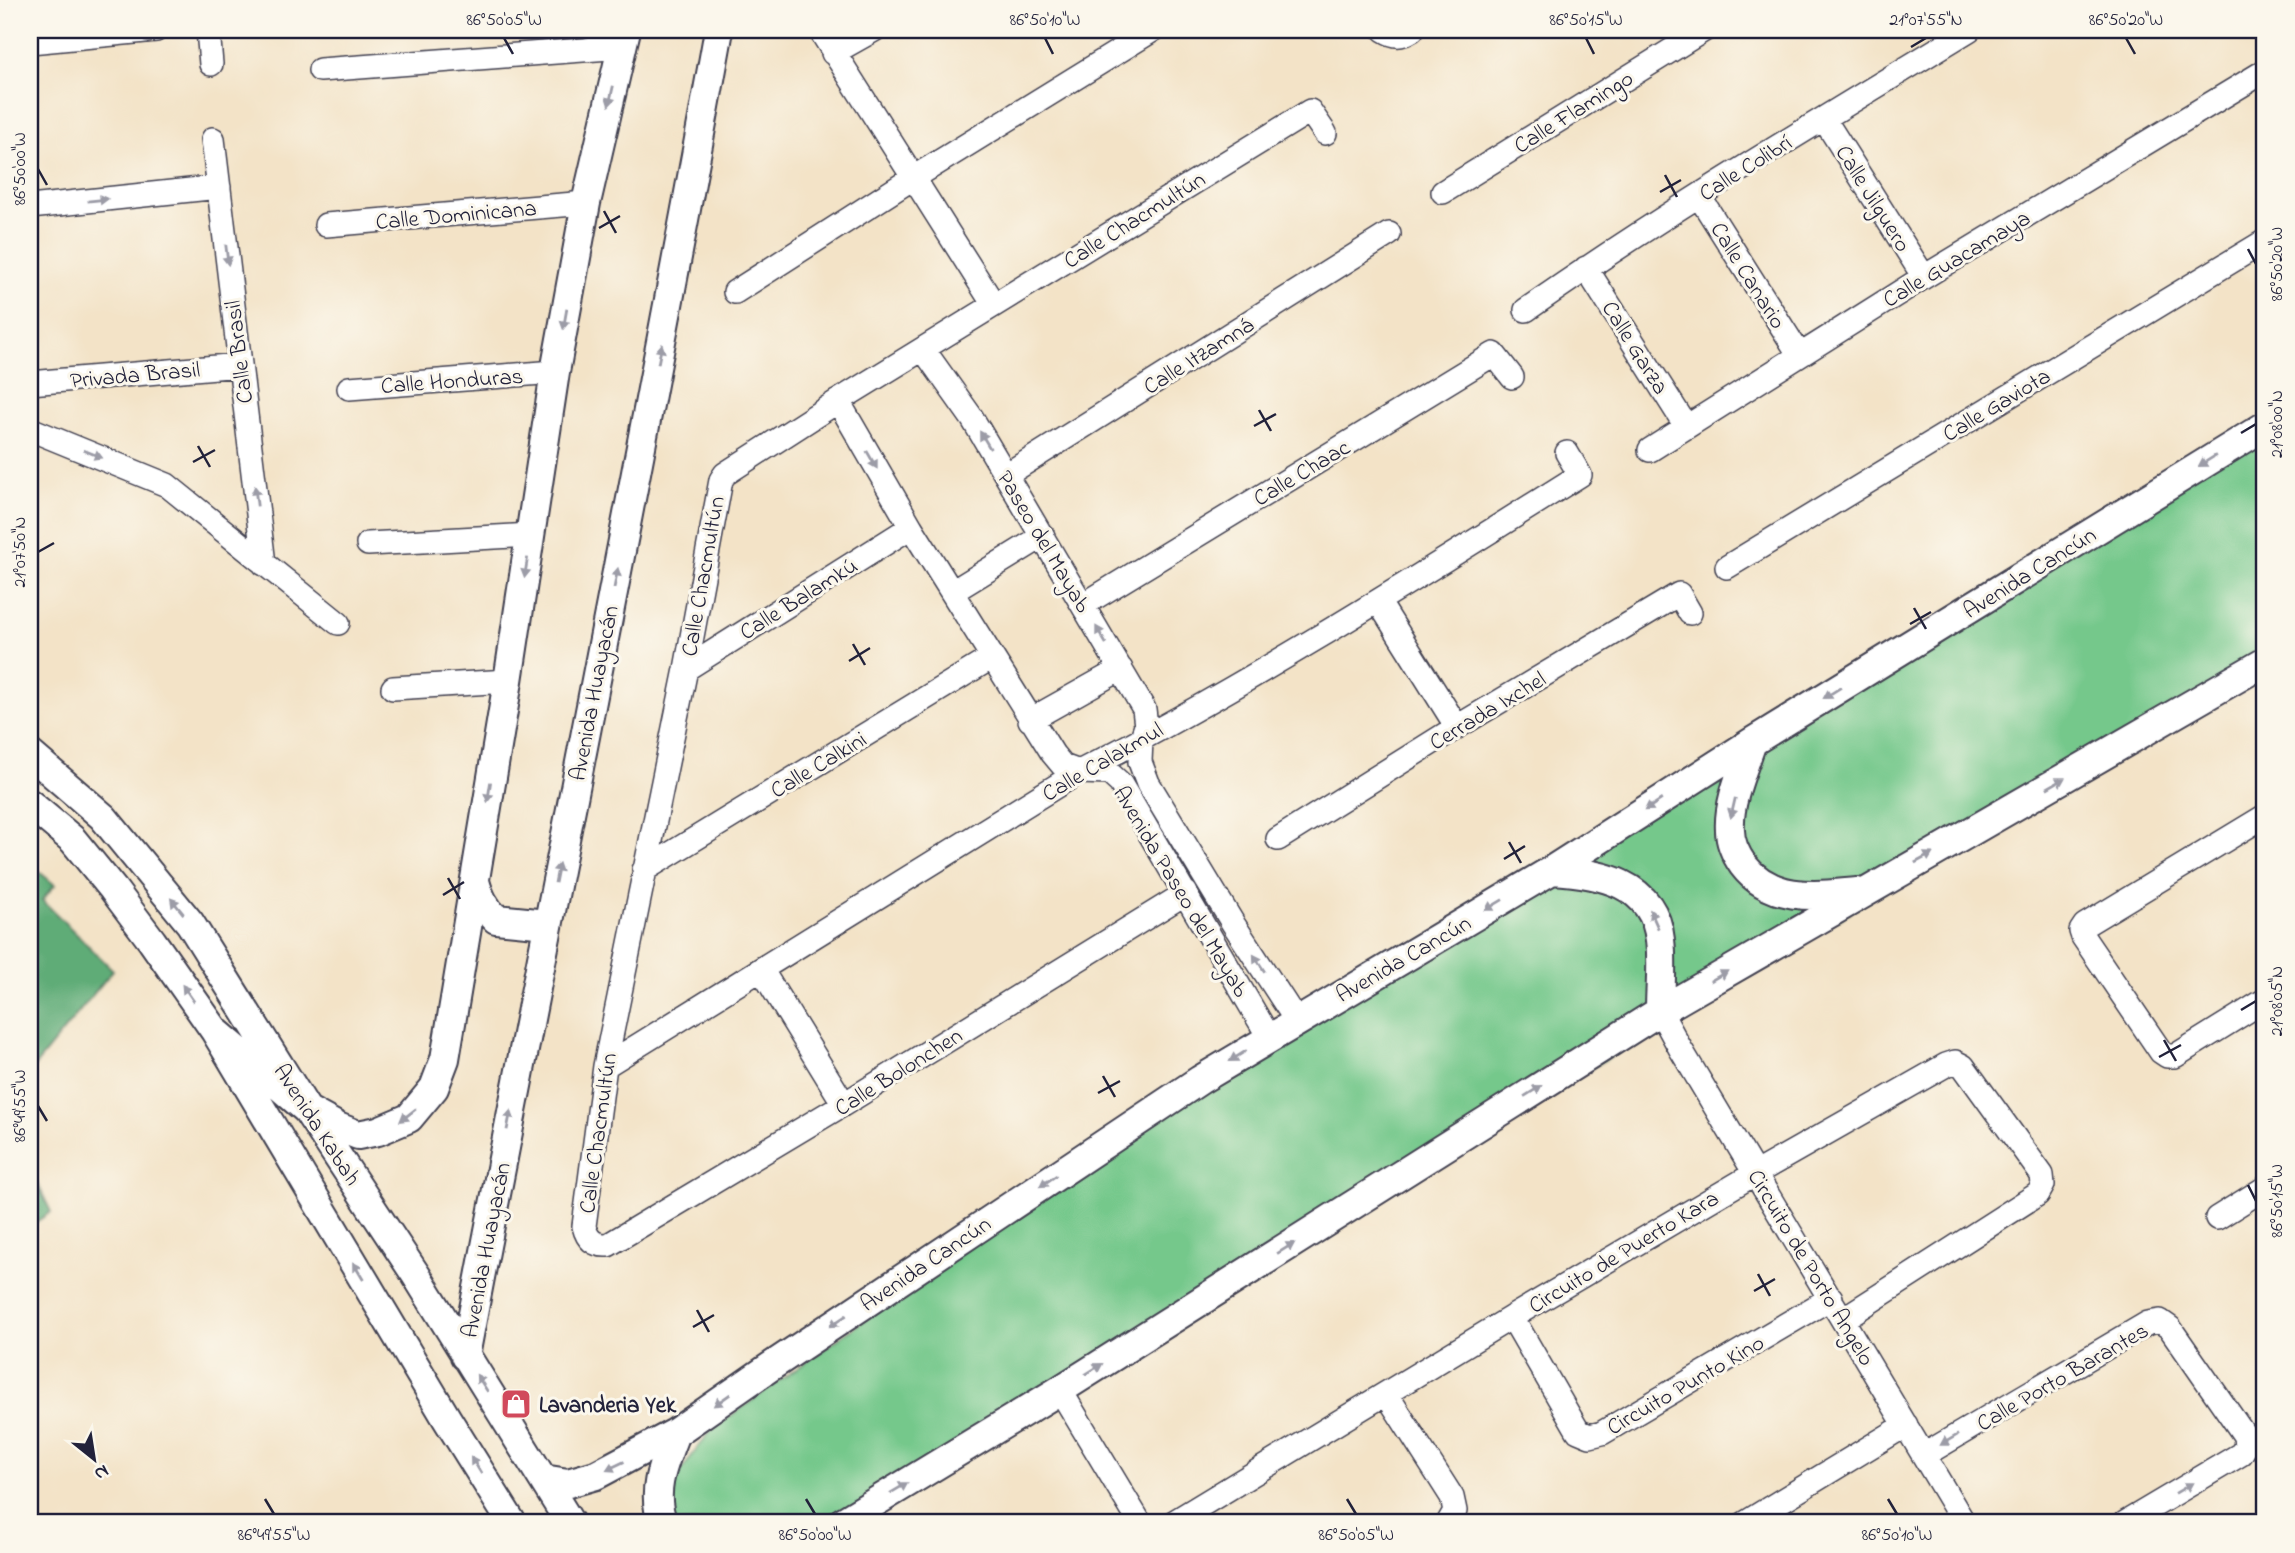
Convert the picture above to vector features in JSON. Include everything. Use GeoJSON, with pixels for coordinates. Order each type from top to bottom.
{"type":"FeatureCollection","features":[{"type":"Feature","properties":{"kind":"main road","name":"Avenida Huayacán"},"geometry":{"type":"LineString","coordinates":[[465,1356],[662,344],[719,30]]}},
{"type":"Feature","properties":{"kind":"main road"},"geometry":{"type":"LineString","coordinates":[[215,1031],[307,1110],[358,1135],[377,1131],[409,1118],[434,1088],[445,1059],[508,681],[555,372],[586,203],[624,38]]}},
{"type":"Feature","properties":{"kind":"main road","name":"Avenida Cancún"},"geometry":{"type":"LineString","coordinates":[[543,1479],[568,1482],[596,1475],[675,1433],[1188,1087],[1296,1020],[1552,870],[1752,742],[2265,426]]}},
{"type":"Feature","properties":{"kind":"main road"},"geometry":{"type":"LineString","coordinates":[[841,1523],[1060,1390],[1660,1011],[2265,662]]}},
{"type":"Feature","properties":{"kind":"main road"},"geometry":{"type":"LineString","coordinates":[[1752,742],[1730,820],[1731,841],[1741,862],[1758,881],[1783,892],[1802,895],[1865,891]]}},
{"type":"Feature","properties":{"kind":"main road","name":"Avenida Kabah"},"geometry":{"type":"LineString","coordinates":[[30,754],[103,817],[190,923],[307,1110],[416,1275],[570,1523]]}},
{"type":"Feature","properties":{"kind":"main road","name":"Avenida Kabah"},"geometry":{"type":"LineString","coordinates":[[30,804],[73,840],[97,869],[215,1031],[512,1523]]}},
{"type":"Feature","properties":{"kind":"main road"},"geometry":{"type":"LineString","coordinates":[[1552,870],[1588,872],[1611,879],[1625,885],[1645,903],[1653,914],[1661,940],[1660,1011]]}},
{"type":"Feature","properties":{"kind":"main road"},"geometry":{"type":"LineString","coordinates":[[475,881],[478,895],[496,919],[547,924]]}},
{"type":"Feature","properties":{"kind":"main road"},"geometry":{"type":"LineString","coordinates":[[663,1523],[658,1503],[658,1482],[675,1433]]}},
{"type":"Feature","properties":{"kind":"street"},"geometry":{"type":"LineString","coordinates":[[30,42],[156,30]]}},
{"type":"Feature","properties":{"kind":"street"},"geometry":{"type":"LineString","coordinates":[[208,30],[211,64]]}},
{"type":"Feature","properties":{"kind":"street"},"geometry":{"type":"LineString","coordinates":[[820,30],[994,305]]}},
{"type":"Feature","properties":{"kind":"street"},"geometry":{"type":"LineString","coordinates":[[833,53],[874,30]]}},
{"type":"Feature","properties":{"kind":"street"},"geometry":{"type":"LineString","coordinates":[[736,292],[913,178],[1153,30]]}},
{"type":"Feature","properties":{"kind":"street","name":"Calle Flamingo"},"geometry":{"type":"LineString","coordinates":[[1443,192],[1704,30]]}},
{"type":"Feature","properties":{"kind":"street","name":"Calle Colibrí"},"geometry":{"type":"LineString","coordinates":[[1526,310],[1699,196],[1969,30]]}},
{"type":"Feature","properties":{"kind":"street"},"geometry":{"type":"LineString","coordinates":[[320,70],[624,38]]}},
{"type":"Feature","properties":{"kind":"street","name":"Calle Guacamaya"},"geometry":{"type":"LineString","coordinates":[[1650,450],[1799,354],[2265,71]]}},
{"type":"Feature","properties":{"kind":"street","name":"Calle Chacmultún"},"geometry":{"type":"LineString","coordinates":[[608,1245],[592,1241],[584,1226],[605,1066],[686,669],[721,480],[725,474],[838,401],[1310,111],[1325,133]]}},
{"type":"Feature","properties":{"kind":"street","name":"Calle Jilguero"},"geometry":{"type":"LineString","coordinates":[[1824,119],[1924,277]]}},
{"type":"Feature","properties":{"kind":"street","name":"Calle Brasil"},"geometry":{"type":"LineString","coordinates":[[213,139],[264,564]]}},
{"type":"Feature","properties":{"kind":"street"},"geometry":{"type":"LineString","coordinates":[[30,207],[219,187]]}},
{"type":"Feature","properties":{"kind":"street","name":"Calle Canario"},"geometry":{"type":"LineString","coordinates":[[1699,196],[1799,354]]}},
{"type":"Feature","properties":{"kind":"street","name":"Calle Dominicana"},"geometry":{"type":"LineString","coordinates":[[326,225],[586,203]]}},
{"type":"Feature","properties":{"kind":"street","name":"Calle Itzamná"},"geometry":{"type":"LineString","coordinates":[[1006,475],[1389,234]]}},
{"type":"Feature","properties":{"kind":"street","name":"Calle Gaviota"},"geometry":{"type":"LineString","coordinates":[[1727,567],[2265,241]]}},
{"type":"Feature","properties":{"kind":"street","name":"Calle Garza"},"geometry":{"type":"LineString","coordinates":[[1586,268],[1686,426]]}},
{"type":"Feature","properties":{"kind":"street","name":"Paseo del Mayab"},"geometry":{"type":"LineString","coordinates":[[923,349],[972,418],[1144,709],[1146,726],[1141,740]]}},
{"type":"Feature","properties":{"kind":"street","name":"Calle Chaac"},"geometry":{"type":"LineString","coordinates":[[1083,605],[1494,354],[1512,377]]}},
{"type":"Feature","properties":{"kind":"street","name":"Privada Brasil"},"geometry":{"type":"LineString","coordinates":[[30,383],[240,365]]}},
{"type":"Feature","properties":{"kind":"street","name":"Calle Honduras"},"geometry":{"type":"LineString","coordinates":[[348,388],[555,372]]}},
{"type":"Feature","properties":{"kind":"street"},"geometry":{"type":"LineString","coordinates":[[838,401],[911,527],[1030,720],[1063,766],[1079,772]]}},
{"type":"Feature","properties":{"kind":"street"},"geometry":{"type":"LineString","coordinates":[[30,429],[167,485],[338,623]]}},
{"type":"Feature","properties":{"kind":"street","name":"Calle Calakmul"},"geometry":{"type":"LineString","coordinates":[[605,1066],[1079,772],[1141,740],[1378,601],[1580,475],[1567,453]]}},
{"type":"Feature","properties":{"kind":"street","name":"Calle Balamkú"},"geometry":{"type":"LineString","coordinates":[[686,669],[911,527]]}},
{"type":"Feature","properties":{"kind":"street"},"geometry":{"type":"LineString","coordinates":[[368,544],[531,535]]}},
{"type":"Feature","properties":{"kind":"street"},"geometry":{"type":"LineString","coordinates":[[952,592],[1044,536]]}},
{"type":"Feature","properties":{"kind":"street","name":"Cerrada Ixchel"},"geometry":{"type":"LineString","coordinates":[[1278,839],[1457,727],[1679,594],[1690,613]]}},
{"type":"Feature","properties":{"kind":"street"},"geometry":{"type":"LineString","coordinates":[[1378,601],[1457,727]]}},
{"type":"Feature","properties":{"kind":"street","name":"Calle Calkini"},"geometry":{"type":"LineString","coordinates":[[644,870],[992,658]]}},
{"type":"Feature","properties":{"kind":"street"},"geometry":{"type":"LineString","coordinates":[[1030,720],[1121,669]]}},
{"type":"Feature","properties":{"kind":"street"},"geometry":{"type":"LineString","coordinates":[[393,688],[508,681]]}},
{"type":"Feature","properties":{"kind":"street","name":"Avenida Paseo del Mayab"},"geometry":{"type":"LineString","coordinates":[[1141,740],[1140,762],[1148,783],[1234,925],[1296,1020]]}},
{"type":"Feature","properties":{"kind":"street","name":"Avenida Paseo del Mayab"},"geometry":{"type":"LineString","coordinates":[[1079,772],[1109,774],[1120,783],[1269,1037]]}},
{"type":"Feature","properties":{"kind":"street"},"geometry":{"type":"LineString","coordinates":[[2265,816],[2085,925],[2081,931],[2161,1052],[2167,1056],[2175,1056],[2265,1000]]}},
{"type":"Feature","properties":{"kind":"street","name":"Calle Bolonchen"},"geometry":{"type":"LineString","coordinates":[[608,1245],[844,1104],[1186,893]]}},
{"type":"Feature","properties":{"kind":"street"},"geometry":{"type":"LineString","coordinates":[[761,969],[844,1104]]}},
{"type":"Feature","properties":{"kind":"street","name":"Circuito de Porto Angelo"},"geometry":{"type":"LineString","coordinates":[[1660,1011],[1964,1523]]}},
{"type":"Feature","properties":{"kind":"street","name":"Circuito de Puerto Kara"},"geometry":{"type":"LineString","coordinates":[[1172,1523],[1756,1173],[1955,1062],[1963,1066],[2042,1175],[2043,1185],[2038,1194],[1843,1319]]}},
{"type":"Feature","properties":{"kind":"street"},"geometry":{"type":"LineString","coordinates":[[2217,1218],[2265,1188]]}},
{"type":"Feature","properties":{"kind":"street","name":"Circuito Punto Kino"},"geometry":{"type":"LineString","coordinates":[[1512,1317],[1578,1431],[1590,1436],[1602,1433],[1831,1298]]}},
{"type":"Feature","properties":{"kind":"street","name":"Calle Porto Barantes"},"geometry":{"type":"LineString","coordinates":[[1924,1455],[2148,1323],[2160,1321],[2170,1328],[2245,1436],[2246,1446],[2241,1454],[2125,1523]]}},
{"type":"Feature","properties":{"kind":"street"},"geometry":{"type":"LineString","coordinates":[[1060,1390],[1140,1523]]}},
{"type":"Feature","properties":{"kind":"street"},"geometry":{"type":"LineString","coordinates":[[1387,1395],[1452,1497],[1454,1511],[1448,1523]]}},
{"type":"Feature","properties":{"kind":"street"},"geometry":{"type":"LineString","coordinates":[[1745,1523],[1906,1425]]}},
{"type":"Feature","properties":{"kind":"green space"},"geometry":{"type":"Polygon","coordinates":[[[2265,426],[2265,661],[839,1523],[664,1523],[658,1502],[711,1430],[1200,1080],[2265,426]]]}},
{"type":"Feature","properties":{"kind":"green space"},"geometry":{"type":"Polygon","coordinates":[[[30,864],[55,885],[42,900],[113,970],[30,1072],[30,864]]]}},
{"type":"Feature","properties":{"kind":"green space"},"geometry":{"type":"Polygon","coordinates":[[[30,1168],[51,1212],[30,1226],[30,1168]]]}},
{"type":"Feature","properties":{"kind":"place","name":"Lavanderia Yek"},"geometry":{"type":"Point","coordinates":[516,1404]}}]}
